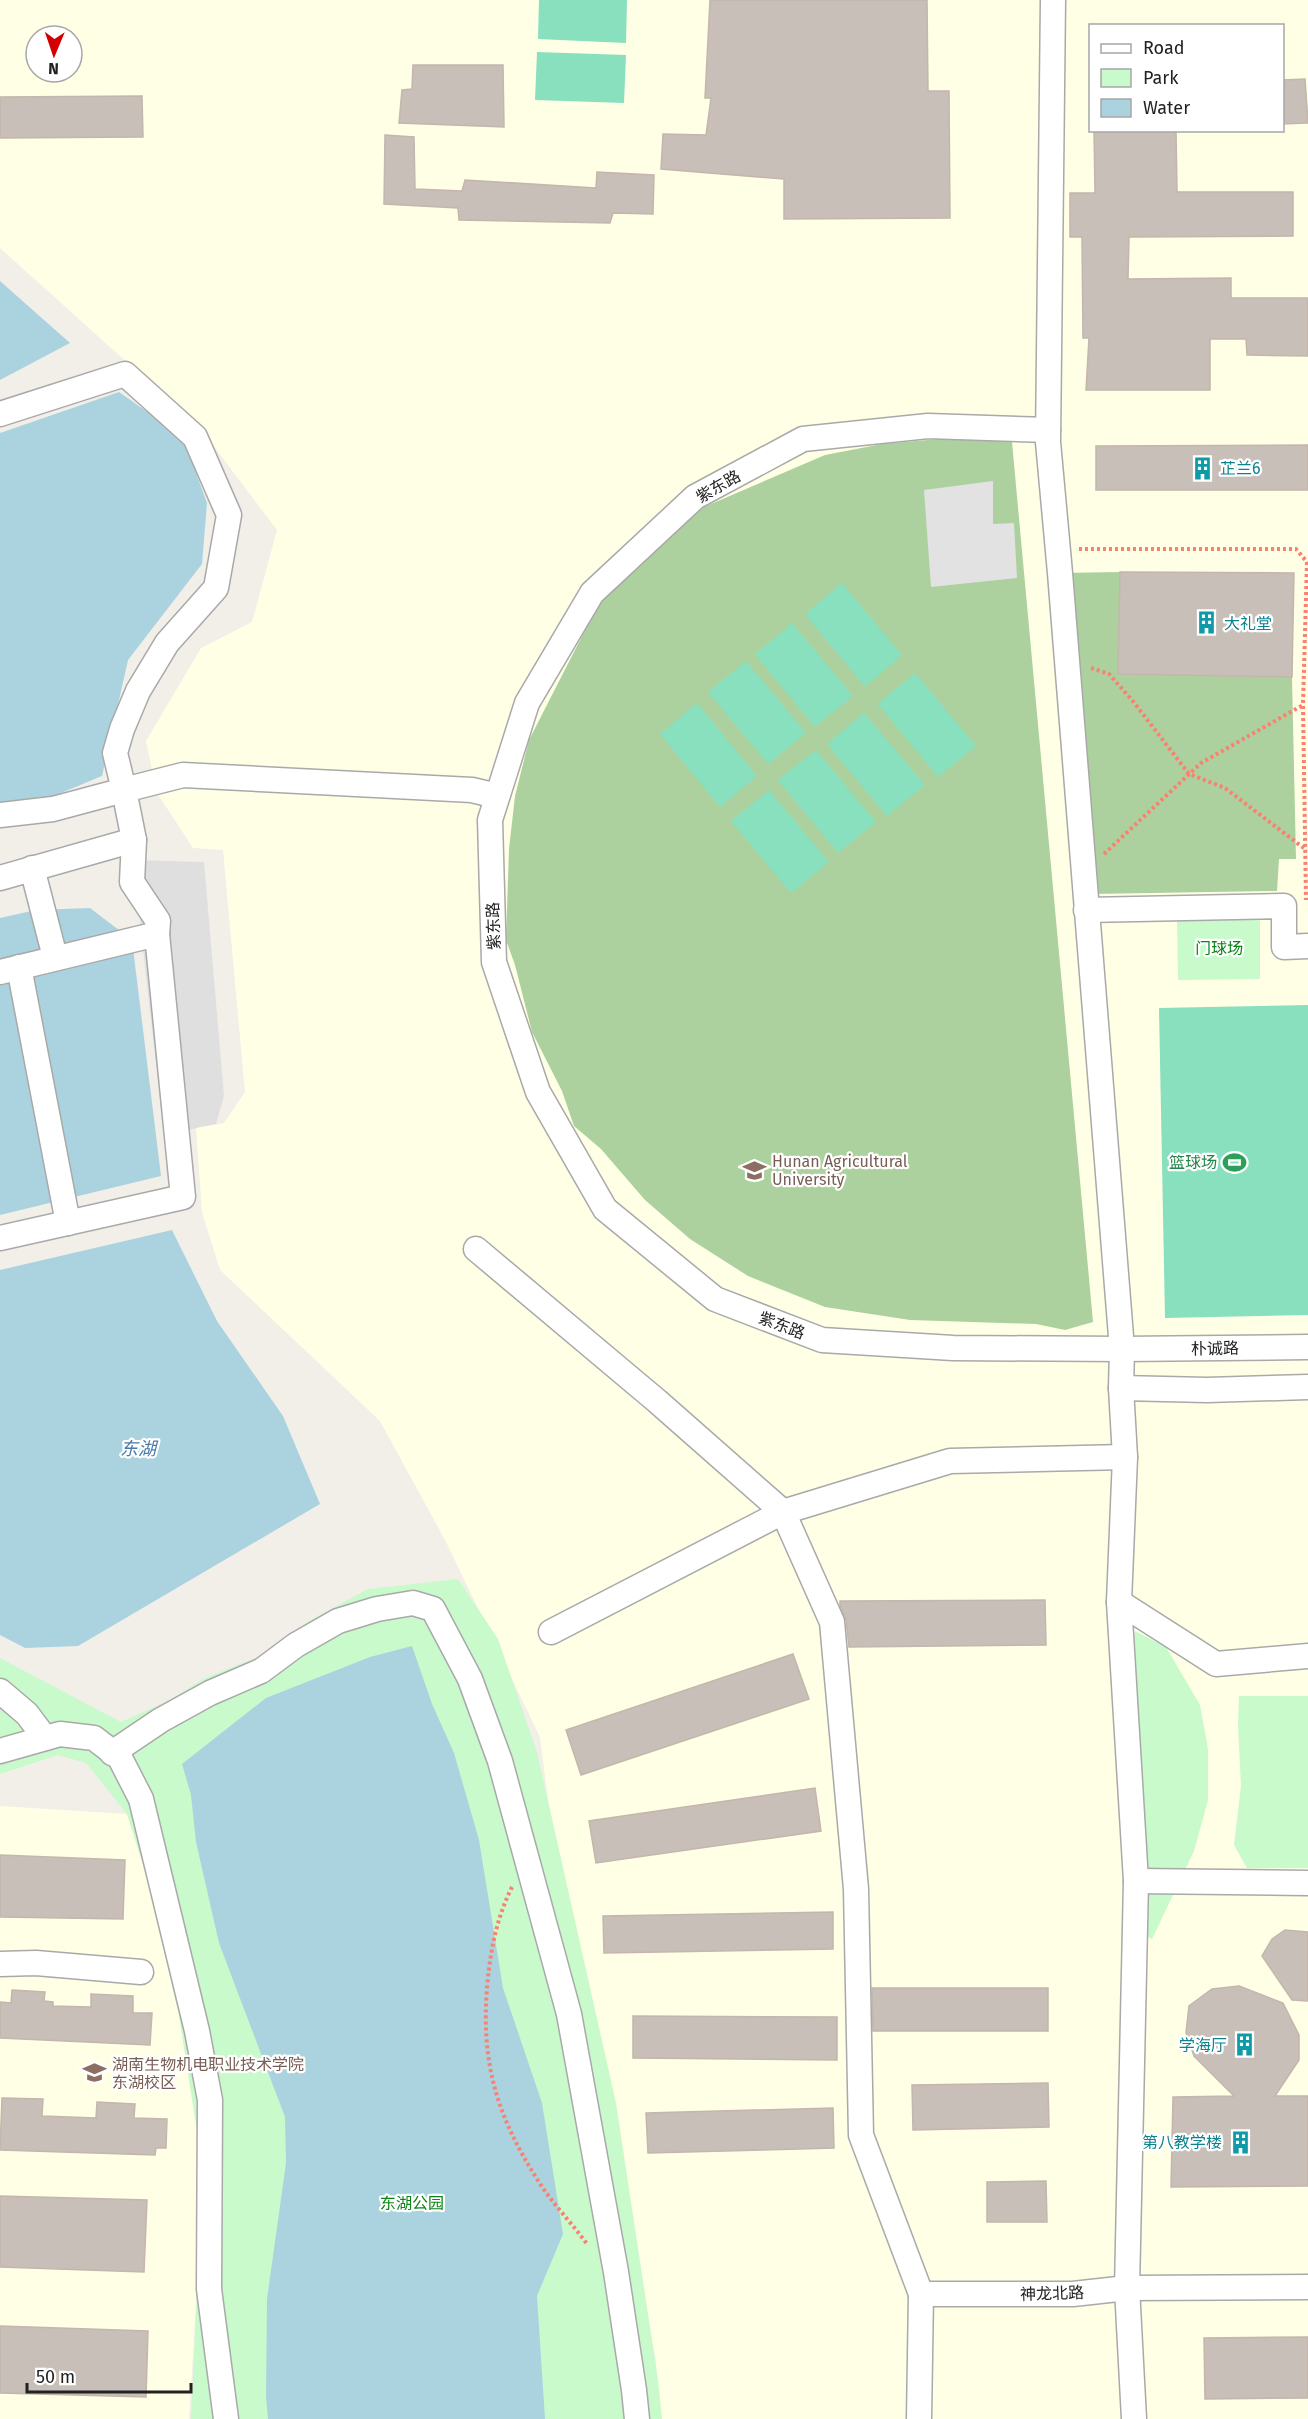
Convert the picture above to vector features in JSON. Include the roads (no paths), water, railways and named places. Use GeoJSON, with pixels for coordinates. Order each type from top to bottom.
{"type":"FeatureCollection","features":[{"type":"Feature","properties":{"kind":"street"},"geometry":{"type":"LineString","coordinates":[[1053,0],[1048,430],[1122,1349],[1121,1388],[1125,1457],[1119,1602],[1136,1881],[1127,2288],[1134,2419]]}},
{"type":"Feature","properties":{"kind":"street"},"geometry":{"type":"LineString","coordinates":[[0,414],[125,374],[195,437],[229,515],[216,588],[167,643],[138,691],[115,753],[134,840],[132,882],[159,921],[150,935],[183,1197],[66,1215],[0,1238]]}},
{"type":"Feature","properties":{"kind":"street","name":"紫东路"},"geometry":{"type":"LineString","coordinates":[[1048,430],[928,426],[803,439],[695,497],[592,593],[527,703],[490,820],[494,962],[538,1092],[605,1209],[715,1299],[822,1340],[952,1348],[1122,1349]]}},
{"type":"Feature","properties":{"kind":"street"},"geometry":{"type":"LineString","coordinates":[[0,815],[53,808],[183,775],[472,790],[497,796]]}},
{"type":"Feature","properties":{"kind":"street"},"geometry":{"type":"LineString","coordinates":[[0,878],[134,840]]}},
{"type":"Feature","properties":{"kind":"street"},"geometry":{"type":"LineString","coordinates":[[32,868],[56,957]]}},
{"type":"Feature","properties":{"kind":"street"},"geometry":{"type":"LineString","coordinates":[[1086,910],[1284,906],[1284,947],[1308,946]]}},
{"type":"Feature","properties":{"kind":"street"},"geometry":{"type":"LineString","coordinates":[[66,1215],[10,969],[150,935]]}},
{"type":"Feature","properties":{"kind":"street"},"geometry":{"type":"LineString","coordinates":[[476,1249],[657,1401],[783,1512],[832,1622],[856,1889],[861,2135],[921,2294],[919,2419]]}},
{"type":"Feature","properties":{"kind":"street","name":"朴诚路"},"geometry":{"type":"LineString","coordinates":[[1122,1349],[1308,1347]]}},
{"type":"Feature","properties":{"kind":"street"},"geometry":{"type":"LineString","coordinates":[[1121,1388],[1207,1390],[1308,1387]]}},
{"type":"Feature","properties":{"kind":"street"},"geometry":{"type":"LineString","coordinates":[[550,1632],[783,1512],[950,1461],[1125,1457]]}},
{"type":"Feature","properties":{"kind":"street"},"geometry":{"type":"LineString","coordinates":[[1119,1602],[1216,1664],[1308,1656]]}},
{"type":"Feature","properties":{"kind":"street"},"geometry":{"type":"LineString","coordinates":[[112,1753],[162,1720],[210,1693],[261,1671],[296,1645],[338,1621],[377,1609],[413,1603],[433,1609],[470,1679],[500,1761],[569,2014],[614,2262],[637,2419]]}},
{"type":"Feature","properties":{"kind":"street"},"geometry":{"type":"LineString","coordinates":[[0,1691],[27,1714],[45,1738]]}},
{"type":"Feature","properties":{"kind":"street"},"geometry":{"type":"LineString","coordinates":[[0,1751],[60,1734],[94,1738],[120,1758],[141,1799],[197,2031],[210,2100],[208,2289],[226,2419]]}},
{"type":"Feature","properties":{"kind":"street"},"geometry":{"type":"LineString","coordinates":[[1136,1881],[1308,1883]]}},
{"type":"Feature","properties":{"kind":"street"},"geometry":{"type":"LineString","coordinates":[[0,1964],[36,1963],[141,1972]]}},
{"type":"Feature","properties":{"kind":"street","name":"神龙北路"},"geometry":{"type":"LineString","coordinates":[[921,2294],[1073,2294],[1127,2288],[1308,2287]]}},
{"type":"Feature","properties":{"kind":"water"},"geometry":{"type":"Polygon","coordinates":[[[0,281],[70,343],[0,380],[0,281]]]}},
{"type":"Feature","properties":{"kind":"water"},"geometry":{"type":"Polygon","coordinates":[[[119,392],[183,437],[207,503],[202,564],[128,660],[102,776],[44,800],[0,808],[0,433],[119,392]]]}},
{"type":"Feature","properties":{"kind":"water"},"geometry":{"type":"Polygon","coordinates":[[[90,908],[132,940],[161,1176],[0,1215],[0,918],[36,910],[90,908]]]}},
{"type":"Feature","properties":{"kind":"water","name":"东湖"},"geometry":{"type":"Polygon","coordinates":[[[172,1230],[217,1321],[283,1416],[320,1504],[78,1646],[25,1648],[0,1635],[0,1270],[172,1230]]]}},
{"type":"Feature","properties":{"kind":"water"},"geometry":{"type":"Polygon","coordinates":[[[412,1646],[432,1704],[454,1753],[479,1840],[503,1988],[542,2103],[563,2234],[537,2296],[545,2419],[268,2419],[266,2397],[267,2299],[286,2163],[285,2117],[219,1943],[196,1842],[191,1795],[182,1764],[266,1698],[370,1657],[412,1646]]]}},
{"type":"Feature","properties":{"kind":"place","name":"芷兰6"},"geometry":{"type":"Point","coordinates":[1202,468]}},
{"type":"Feature","properties":{"kind":"place","name":"大礼堂"},"geometry":{"type":"Point","coordinates":[1206,623]}},
{"type":"Feature","properties":{"kind":"place","name":"篮球场"},"geometry":{"type":"Point","coordinates":[1235,1162]}},
{"type":"Feature","properties":{"kind":"place","name":"Hunan Agricultural University"},"geometry":{"type":"Point","coordinates":[754,1170]}},
{"type":"Feature","properties":{"kind":"place","name":"学海厅"},"geometry":{"type":"Point","coordinates":[1245,2045]}},
{"type":"Feature","properties":{"kind":"place","name":"湖南生物机电职业技术学院 东湖校区"},"geometry":{"type":"Point","coordinates":[94,2073]}},
{"type":"Feature","properties":{"kind":"place","name":"第八教学楼"},"geometry":{"type":"Point","coordinates":[1240,2142]}},
{"type":"Feature","properties":{"kind":"park label","name":"门球场"},"geometry":{"type":"Point","coordinates":[1219,948]}},
{"type":"Feature","properties":{"kind":"park label","name":"东湖公园"},"geometry":{"type":"Point","coordinates":[412,2203]}}]}
